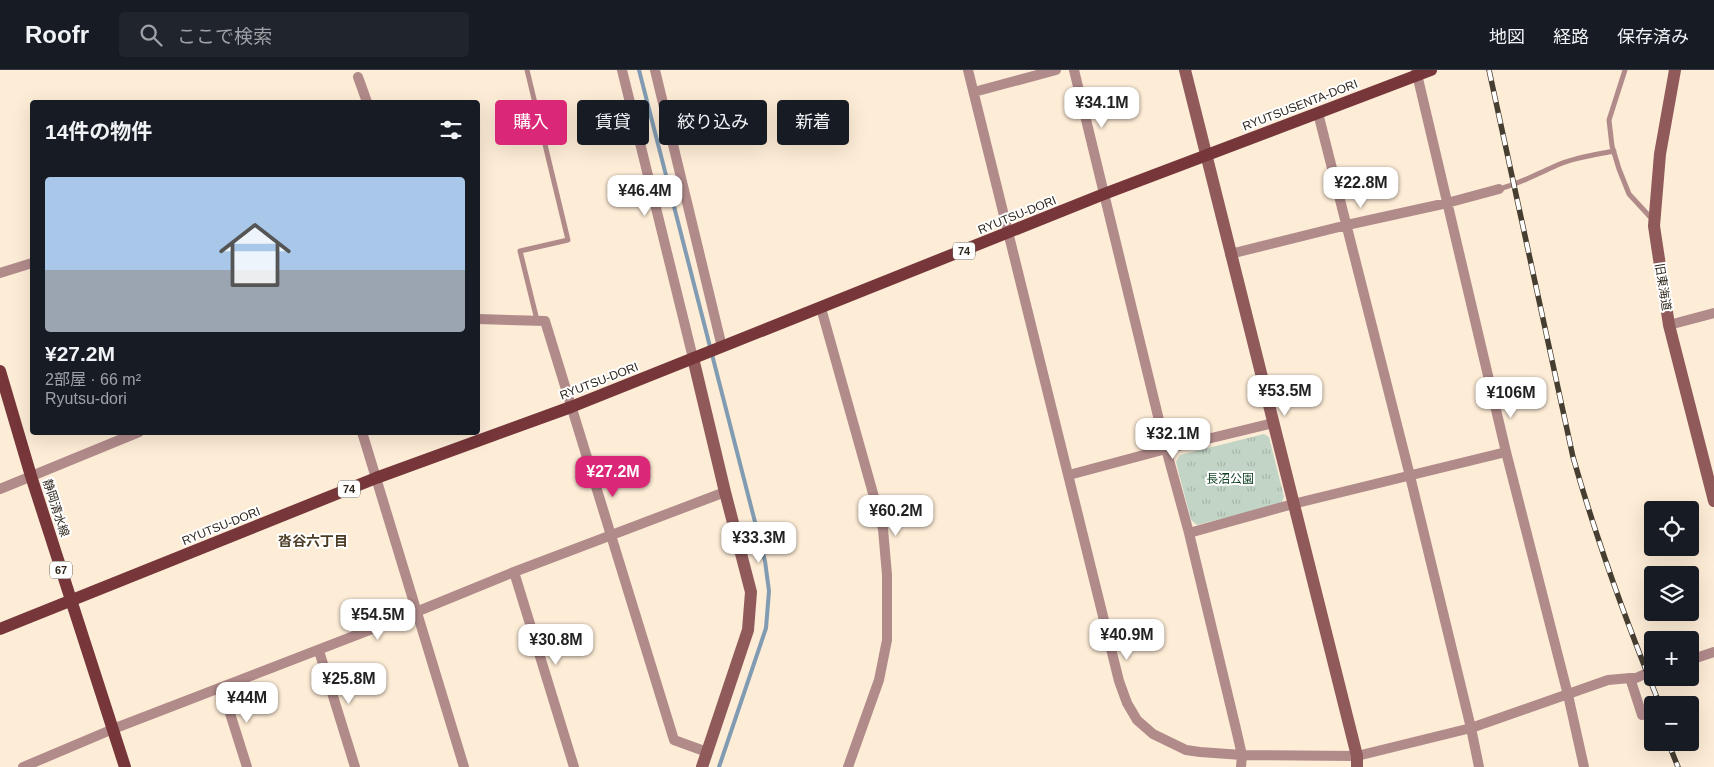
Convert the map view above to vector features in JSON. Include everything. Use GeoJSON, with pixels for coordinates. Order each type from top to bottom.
{"type":"FeatureCollection","features":[{"type":"Feature","properties":{"kind":"main road","name":"RYUTSUSENTA-DORI"},"geometry":{"type":"LineString","coordinates":[[1207,155],[1416,73],[1432,70]]}},
{"type":"Feature","properties":{"kind":"main road","name":"RYUTSU-DORI"},"geometry":{"type":"LineString","coordinates":[[0,629],[376,478],[571,407],[1008,234],[1104,194],[1207,155]]}},
{"type":"Feature","properties":{"kind":"main road","name":"静岡清水線"},"geometry":{"type":"LineString","coordinates":[[0,371],[70,601],[125,767]]}},
{"type":"Feature","properties":{"kind":"street"},"geometry":{"type":"LineString","coordinates":[[622,70],[696,357],[725,492],[751,592],[748,630],[702,767]]}},
{"type":"Feature","properties":{"kind":"street"},"geometry":{"type":"LineString","coordinates":[[655,70],[722,347]]}},
{"type":"Feature","properties":{"kind":"street"},"geometry":{"type":"LineString","coordinates":[[968,70],[1120,680],[1127,703],[1137,720],[1153,734],[1186,750],[1357,761],[1471,728],[1608,680],[1636,678],[1644,675]]}},
{"type":"Feature","properties":{"kind":"street"},"geometry":{"type":"LineString","coordinates":[[974,92],[1056,70]]}},
{"type":"Feature","properties":{"kind":"street"},"geometry":{"type":"LineString","coordinates":[[1074,70],[1166,449],[1189,533],[1242,755],[1241,767]]}},
{"type":"Feature","properties":{"kind":"street"},"geometry":{"type":"LineString","coordinates":[[1185,70],[1357,761]]}},
{"type":"Feature","properties":{"kind":"street","name":"旧東海道"},"geometry":{"type":"LineString","coordinates":[[1674,70],[1660,154],[1654,222],[1669,325],[1710,467],[1714,501]]}},
{"type":"Feature","properties":{"kind":"street"},"geometry":{"type":"LineString","coordinates":[[1416,73],[1506,452],[1568,695],[1584,767]]}},
{"type":"Feature","properties":{"kind":"street"},"geometry":{"type":"LineString","coordinates":[[358,77],[365,100]]}},
{"type":"Feature","properties":{"kind":"street"},"geometry":{"type":"LineString","coordinates":[[1318,113],[1410,476],[1479,767]]}},
{"type":"Feature","properties":{"kind":"street"},"geometry":{"type":"LineString","coordinates":[[1230,254],[1499,189]]}},
{"type":"Feature","properties":{"kind":"street"},"geometry":{"type":"LineString","coordinates":[[0,273],[30,264]]}},
{"type":"Feature","properties":{"kind":"street"},"geometry":{"type":"LineString","coordinates":[[821,308],[883,529],[887,575],[886,640],[879,680],[848,767]]}},
{"type":"Feature","properties":{"kind":"street"},"geometry":{"type":"LineString","coordinates":[[1669,325],[1714,313]]}},
{"type":"Feature","properties":{"kind":"street"},"geometry":{"type":"LineString","coordinates":[[480,319],[545,321],[674,740],[707,752]]}},
{"type":"Feature","properties":{"kind":"street"},"geometry":{"type":"LineString","coordinates":[[1069,475],[1166,449],[1273,424]]}},
{"type":"Feature","properties":{"kind":"street"},"geometry":{"type":"LineString","coordinates":[[0,489],[132,435]]}},
{"type":"Feature","properties":{"kind":"street"},"geometry":{"type":"LineString","coordinates":[[363,435],[464,767]]}},
{"type":"Feature","properties":{"kind":"street"},"geometry":{"type":"LineString","coordinates":[[1189,533],[1293,504],[1506,452]]}},
{"type":"Feature","properties":{"kind":"street"},"geometry":{"type":"LineString","coordinates":[[23,767],[113,729],[222,688],[514,572],[725,492]]}},
{"type":"Feature","properties":{"kind":"street"},"geometry":{"type":"LineString","coordinates":[[514,572],[574,767]]}},
{"type":"Feature","properties":{"kind":"street"},"geometry":{"type":"LineString","coordinates":[[319,650],[355,767]]}},
{"type":"Feature","properties":{"kind":"street"},"geometry":{"type":"LineString","coordinates":[[1699,657],[1714,652]]}},
{"type":"Feature","properties":{"kind":"street"},"geometry":{"type":"LineString","coordinates":[[1630,678],[1642,715]]}},
{"type":"Feature","properties":{"kind":"street"},"geometry":{"type":"LineString","coordinates":[[222,688],[247,767]]}},
{"type":"Feature","properties":{"kind":"lane"},"geometry":{"type":"LineString","coordinates":[[527,70],[568,240],[520,251],[537,320]]}},
{"type":"Feature","properties":{"kind":"lane"},"geometry":{"type":"LineString","coordinates":[[1625,70],[1609,120],[1614,151],[1629,194],[1654,222]]}},
{"type":"Feature","properties":{"kind":"lane"},"geometry":{"type":"LineString","coordinates":[[1499,189],[1518,184],[1538,176],[1554,166],[1572,160],[1614,151]]}},
{"type":"Feature","properties":{"kind":"green space","name":"長沼公園"},"geometry":{"type":"Polygon","coordinates":[[[1264,434],[1269,437],[1284,497],[1281,504],[1197,525],[1191,520],[1176,462],[1180,455],[1264,434]]]}},
{"type":"Feature","properties":{"kind":"waterway"},"geometry":{"type":"LineString","coordinates":[[639,70],[765,561],[769,591],[766,628],[719,767]]}},
{"type":"Feature","properties":{"kind":"railway"},"geometry":{"type":"LineString","coordinates":[[1489,70],[1573,457],[1613,582],[1656,696]]}},
{"type":"Feature","properties":{"kind":"railway"},"geometry":{"type":"LineString","coordinates":[[1672,751],[1678,767]]}},
{"type":"Feature","properties":{"kind":"district","name":"沓谷六丁目"},"geometry":{"type":"Point","coordinates":[313,541]}}]}
